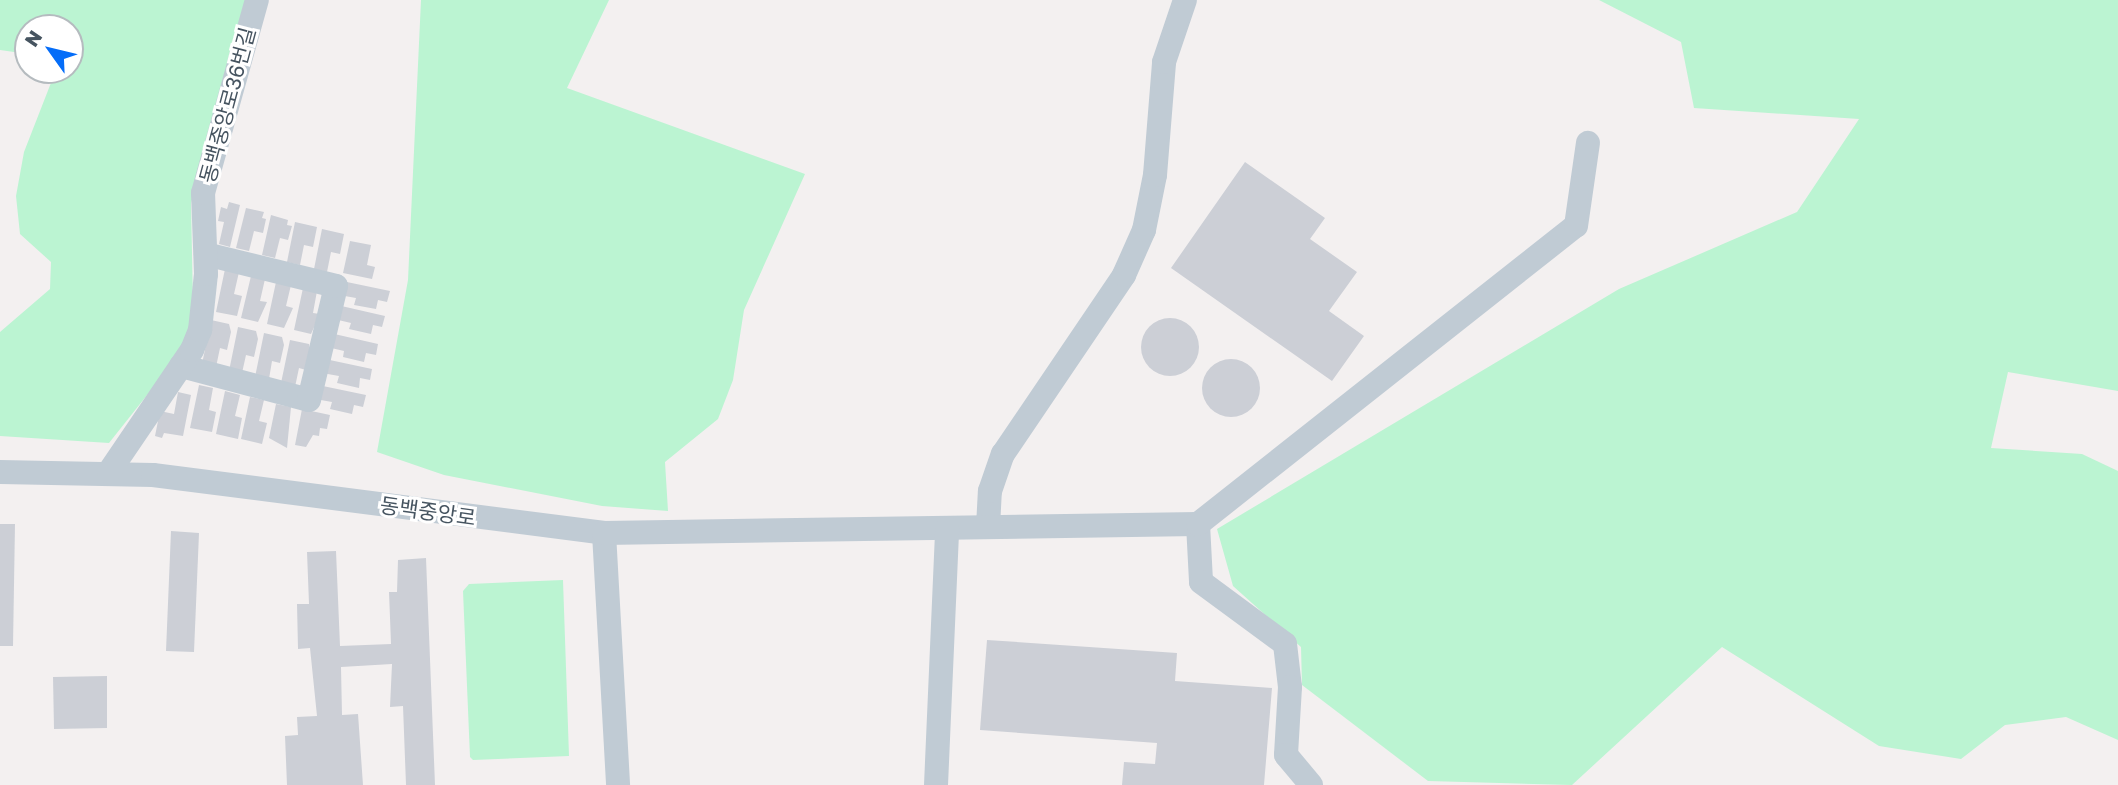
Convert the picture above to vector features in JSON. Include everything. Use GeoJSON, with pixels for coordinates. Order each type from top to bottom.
{"type":"FeatureCollection","features":[{"type":"Feature","properties":{"kind":"street","name":"동백중앙로36번길"},"geometry":{"type":"LineString","coordinates":[[109,472],[181,366],[200,330],[206,254],[203,192],[257,0]]}},
{"type":"Feature","properties":{"kind":"street"},"geometry":{"type":"LineString","coordinates":[[988,527],[990,491],[1003,454],[1124,275],[1144,230],[1155,174],[1164,62],[1185,0]]}},
{"type":"Feature","properties":{"kind":"street"},"geometry":{"type":"LineString","coordinates":[[1311,785],[1286,755],[1290,687],[1285,644],[1201,582],[1198,524],[1576,226],[1588,143]]}},
{"type":"Feature","properties":{"kind":"street"},"geometry":{"type":"LineString","coordinates":[[181,366],[309,400],[336,286],[206,254]]}},
{"type":"Feature","properties":{"kind":"street","name":"동백중앙로"},"geometry":{"type":"LineString","coordinates":[[0,472],[109,472],[604,533],[1198,524]]}},
{"type":"Feature","properties":{"kind":"street"},"geometry":{"type":"LineString","coordinates":[[936,785],[947,528]]}},
{"type":"Feature","properties":{"kind":"street"},"geometry":{"type":"LineString","coordinates":[[604,533],[618,785]]}},
{"type":"Feature","properties":{"kind":"green space"},"geometry":{"type":"Polygon","coordinates":[[[0,0],[249,0],[191,203],[193,303],[186,346],[109,443],[0,436],[0,332],[50,289],[51,262],[20,234],[16,196],[24,152],[51,84],[84,84],[84,14],[14,14],[14,52],[0,50],[0,0]]]}},
{"type":"Feature","properties":{"kind":"green space"},"geometry":{"type":"Polygon","coordinates":[[[421,0],[609,0],[567,88],[805,174],[744,310],[733,380],[718,419],[665,462],[668,511],[602,506],[444,475],[377,452],[408,280],[421,0]]]}},
{"type":"Feature","properties":{"kind":"green space"},"geometry":{"type":"Polygon","coordinates":[[[1599,0],[2118,0],[2118,391],[2008,372],[1991,448],[2082,454],[2118,471],[2118,740],[2066,717],[2005,725],[1961,759],[1879,746],[1722,647],[1572,785],[1428,781],[1302,685],[1301,647],[1233,586],[1217,529],[1619,289],[1797,212],[1859,119],[1694,108],[1681,42],[1599,0]]]}},
{"type":"Feature","properties":{"kind":"green space"},"geometry":{"type":"Polygon","coordinates":[[[563,580],[569,756],[473,760],[470,757],[463,591],[469,584],[563,580]]]}},
{"type":"Feature","properties":{"kind":"building"},"geometry":{"type":"Polygon","coordinates":[[[1245,162],[1325,218],[1310,239],[1357,272],[1329,311],[1364,336],[1332,381],[1171,268],[1245,162]]]}},
{"type":"Feature","properties":{"kind":"building"},"geometry":{"type":"Polygon","coordinates":[[[229,202],[240,205],[230,247],[219,244],[224,222],[218,221],[221,207],[227,209],[229,202]]]}},
{"type":"Feature","properties":{"kind":"building"},"geometry":{"type":"Polygon","coordinates":[[[246,208],[264,212],[262,218],[266,219],[263,233],[254,231],[249,251],[236,248],[246,208]]]}},
{"type":"Feature","properties":{"kind":"building"},"geometry":{"type":"Polygon","coordinates":[[[271,215],[288,220],[287,225],[292,226],[288,240],[280,238],[275,258],[262,255],[271,215]]]}},
{"type":"Feature","properties":{"kind":"building"},"geometry":{"type":"Polygon","coordinates":[[[295,222],[317,227],[313,247],[304,245],[300,265],[287,262],[295,222]]]}},
{"type":"Feature","properties":{"kind":"building"},"geometry":{"type":"Polygon","coordinates":[[[322,229],[344,234],[340,254],[331,252],[327,272],[314,269],[322,229]]]}},
{"type":"Feature","properties":{"kind":"building"},"geometry":{"type":"Polygon","coordinates":[[[350,241],[371,245],[367,265],[375,267],[372,279],[343,273],[350,241]]]}},
{"type":"Feature","properties":{"kind":"building"},"geometry":{"type":"Polygon","coordinates":[[[225,269],[239,272],[234,294],[242,296],[237,316],[216,312],[225,269]]]}},
{"type":"Feature","properties":{"kind":"building"},"geometry":{"type":"Polygon","coordinates":[[[251,276],[265,279],[260,301],[267,302],[258,322],[241,318],[251,276]]]}},
{"type":"Feature","properties":{"kind":"building"},"geometry":{"type":"Polygon","coordinates":[[[342,281],[390,291],[387,302],[378,300],[376,309],[354,305],[356,298],[339,295],[342,281]]]}},
{"type":"Feature","properties":{"kind":"building"},"geometry":{"type":"Polygon","coordinates":[[[276,282],[291,285],[286,306],[293,308],[284,328],[267,324],[276,282]]]}},
{"type":"Feature","properties":{"kind":"building"},"geometry":{"type":"Polygon","coordinates":[[[303,288],[317,291],[313,313],[320,314],[311,334],[294,330],[303,288]]]}},
{"type":"Feature","properties":{"kind":"building"},"geometry":{"type":"Polygon","coordinates":[[[337,305],[385,316],[382,327],[373,325],[371,334],[349,329],[351,323],[334,319],[337,305]]]}},
{"type":"Feature","properties":{"kind":"building"},"geometry":{"type":"Polygon","coordinates":[[[1170,318],[1186,323],[1194,331],[1199,347],[1194,363],[1186,371],[1170,376],[1154,371],[1146,363],[1141,347],[1146,331],[1154,323],[1170,318]]]}},
{"type":"Feature","properties":{"kind":"building"},"geometry":{"type":"Polygon","coordinates":[[[211,320],[229,324],[231,332],[227,350],[220,348],[216,367],[202,364],[211,320]]]}},
{"type":"Feature","properties":{"kind":"building"},"geometry":{"type":"Polygon","coordinates":[[[238,327],[256,331],[258,339],[254,357],[246,355],[242,373],[229,371],[238,327]]]}},
{"type":"Feature","properties":{"kind":"building"},"geometry":{"type":"Polygon","coordinates":[[[264,333],[282,337],[284,345],[280,363],[272,361],[269,379],[255,377],[264,333]]]}},
{"type":"Feature","properties":{"kind":"building"},"geometry":{"type":"Polygon","coordinates":[[[330,333],[378,344],[376,355],[366,353],[364,362],[343,357],[344,351],[327,347],[330,333]]]}},
{"type":"Feature","properties":{"kind":"building"},"geometry":{"type":"Polygon","coordinates":[[[290,340],[309,344],[310,352],[306,370],[299,368],[295,387],[281,383],[290,340]]]}},
{"type":"Feature","properties":{"kind":"building"},"geometry":{"type":"Polygon","coordinates":[[[325,359],[372,369],[370,380],[360,378],[359,388],[337,383],[339,376],[322,373],[325,359]]]}},
{"type":"Feature","properties":{"kind":"building"},"geometry":{"type":"Polygon","coordinates":[[[1231,359],[1247,364],[1255,372],[1260,388],[1255,404],[1247,412],[1231,417],[1215,412],[1207,404],[1202,388],[1207,372],[1215,364],[1231,359]]]}},
{"type":"Feature","properties":{"kind":"building"},"geometry":{"type":"Polygon","coordinates":[[[199,385],[213,388],[209,410],[216,412],[212,432],[190,428],[199,385]]]}},
{"type":"Feature","properties":{"kind":"building"},"geometry":{"type":"Polygon","coordinates":[[[318,385],[366,395],[363,407],[354,405],[352,414],[330,409],[332,402],[315,399],[318,385]]]}},
{"type":"Feature","properties":{"kind":"building"},"geometry":{"type":"Polygon","coordinates":[[[225,391],[240,395],[235,416],[242,418],[238,439],[216,434],[225,391]]]}},
{"type":"Feature","properties":{"kind":"building"},"geometry":{"type":"Polygon","coordinates":[[[178,392],[191,395],[183,436],[164,433],[162,438],[155,436],[160,411],[174,414],[178,392]]]}},
{"type":"Feature","properties":{"kind":"building"},"geometry":{"type":"Polygon","coordinates":[[[250,397],[264,400],[259,421],[267,423],[262,444],[241,439],[250,397]]]}},
{"type":"Feature","properties":{"kind":"building"},"geometry":{"type":"Polygon","coordinates":[[[276,404],[291,407],[287,448],[269,438],[276,404]]]}},
{"type":"Feature","properties":{"kind":"building"},"geometry":{"type":"Polygon","coordinates":[[[302,409],[330,415],[327,429],[320,428],[319,436],[313,435],[306,447],[295,445],[302,409]]]}},
{"type":"Feature","properties":{"kind":"building"},"geometry":{"type":"Polygon","coordinates":[[[0,524],[15,524],[13,646],[0,646],[0,524]]]}},
{"type":"Feature","properties":{"kind":"building"},"geometry":{"type":"Polygon","coordinates":[[[171,531],[199,533],[194,652],[166,651],[171,531]]]}},
{"type":"Feature","properties":{"kind":"building"},"geometry":{"type":"Polygon","coordinates":[[[336,551],[340,646],[391,644],[389,592],[397,592],[398,560],[426,558],[435,785],[406,785],[403,706],[390,707],[392,664],[341,667],[342,715],[358,714],[363,785],[287,785],[285,736],[298,735],[297,717],[317,716],[310,648],[298,649],[297,604],[309,604],[307,552],[336,551]]]}},
{"type":"Feature","properties":{"kind":"building"},"geometry":{"type":"Polygon","coordinates":[[[987,640],[1177,653],[1175,681],[1272,688],[1264,785],[1122,785],[1124,762],[1155,764],[1157,743],[980,730],[987,640]]]}},
{"type":"Feature","properties":{"kind":"building"},"geometry":{"type":"Polygon","coordinates":[[[107,676],[107,728],[54,729],[53,677],[107,676]]]}}]}
